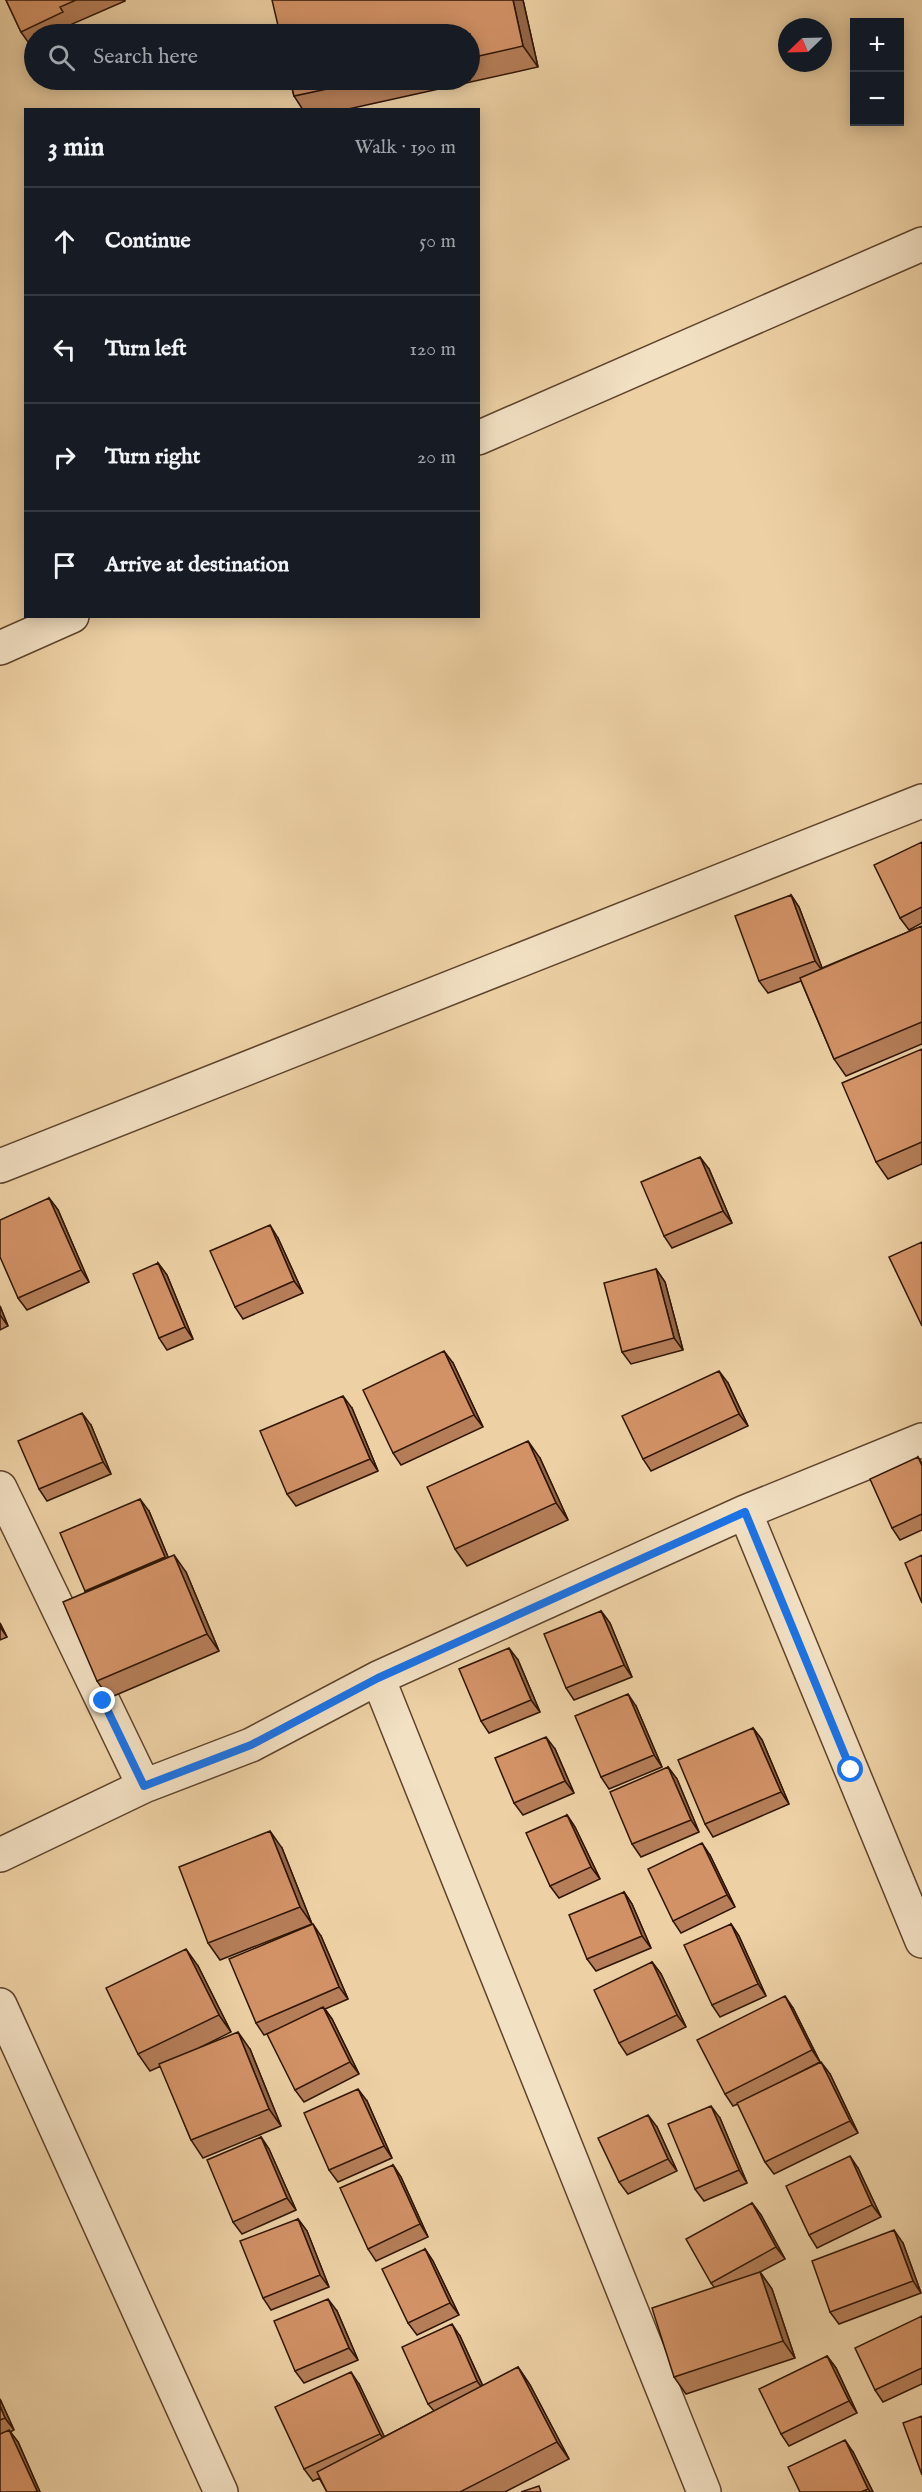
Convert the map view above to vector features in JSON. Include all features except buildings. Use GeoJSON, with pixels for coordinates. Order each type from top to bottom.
{"type":"FeatureCollection","features":[{"type":"Feature","properties":{"kind":"street"},"geometry":{"type":"LineString","coordinates":[[480,437],[922,244]]}},
{"type":"Feature","properties":{"kind":"street"},"geometry":{"type":"LineString","coordinates":[[0,648],[68,618]]}},
{"type":"Feature","properties":{"kind":"street"},"geometry":{"type":"LineString","coordinates":[[0,1166],[922,801]]}},
{"type":"Feature","properties":{"kind":"street"},"geometry":{"type":"LineString","coordinates":[[0,1855],[144,1786],[251,1745],[378,1678],[745,1512],[922,1440]]}},
{"type":"Feature","properties":{"kind":"street"},"geometry":{"type":"LineString","coordinates":[[0,1488],[144,1786]]}},
{"type":"Feature","properties":{"kind":"street"},"geometry":{"type":"LineString","coordinates":[[745,1512],[922,1941]]}},
{"type":"Feature","properties":{"kind":"street"},"geometry":{"type":"LineString","coordinates":[[378,1678],[704,2492]]}},
{"type":"Feature","properties":{"kind":"street"},"geometry":{"type":"LineString","coordinates":[[0,2005],[221,2492]]}},
{"type":"Feature","properties":{"kind":"route"},"geometry":{"type":"LineString","coordinates":[[103,1701],[144,1786],[251,1745],[378,1678],[745,1512],[851,1770]]}}]}
